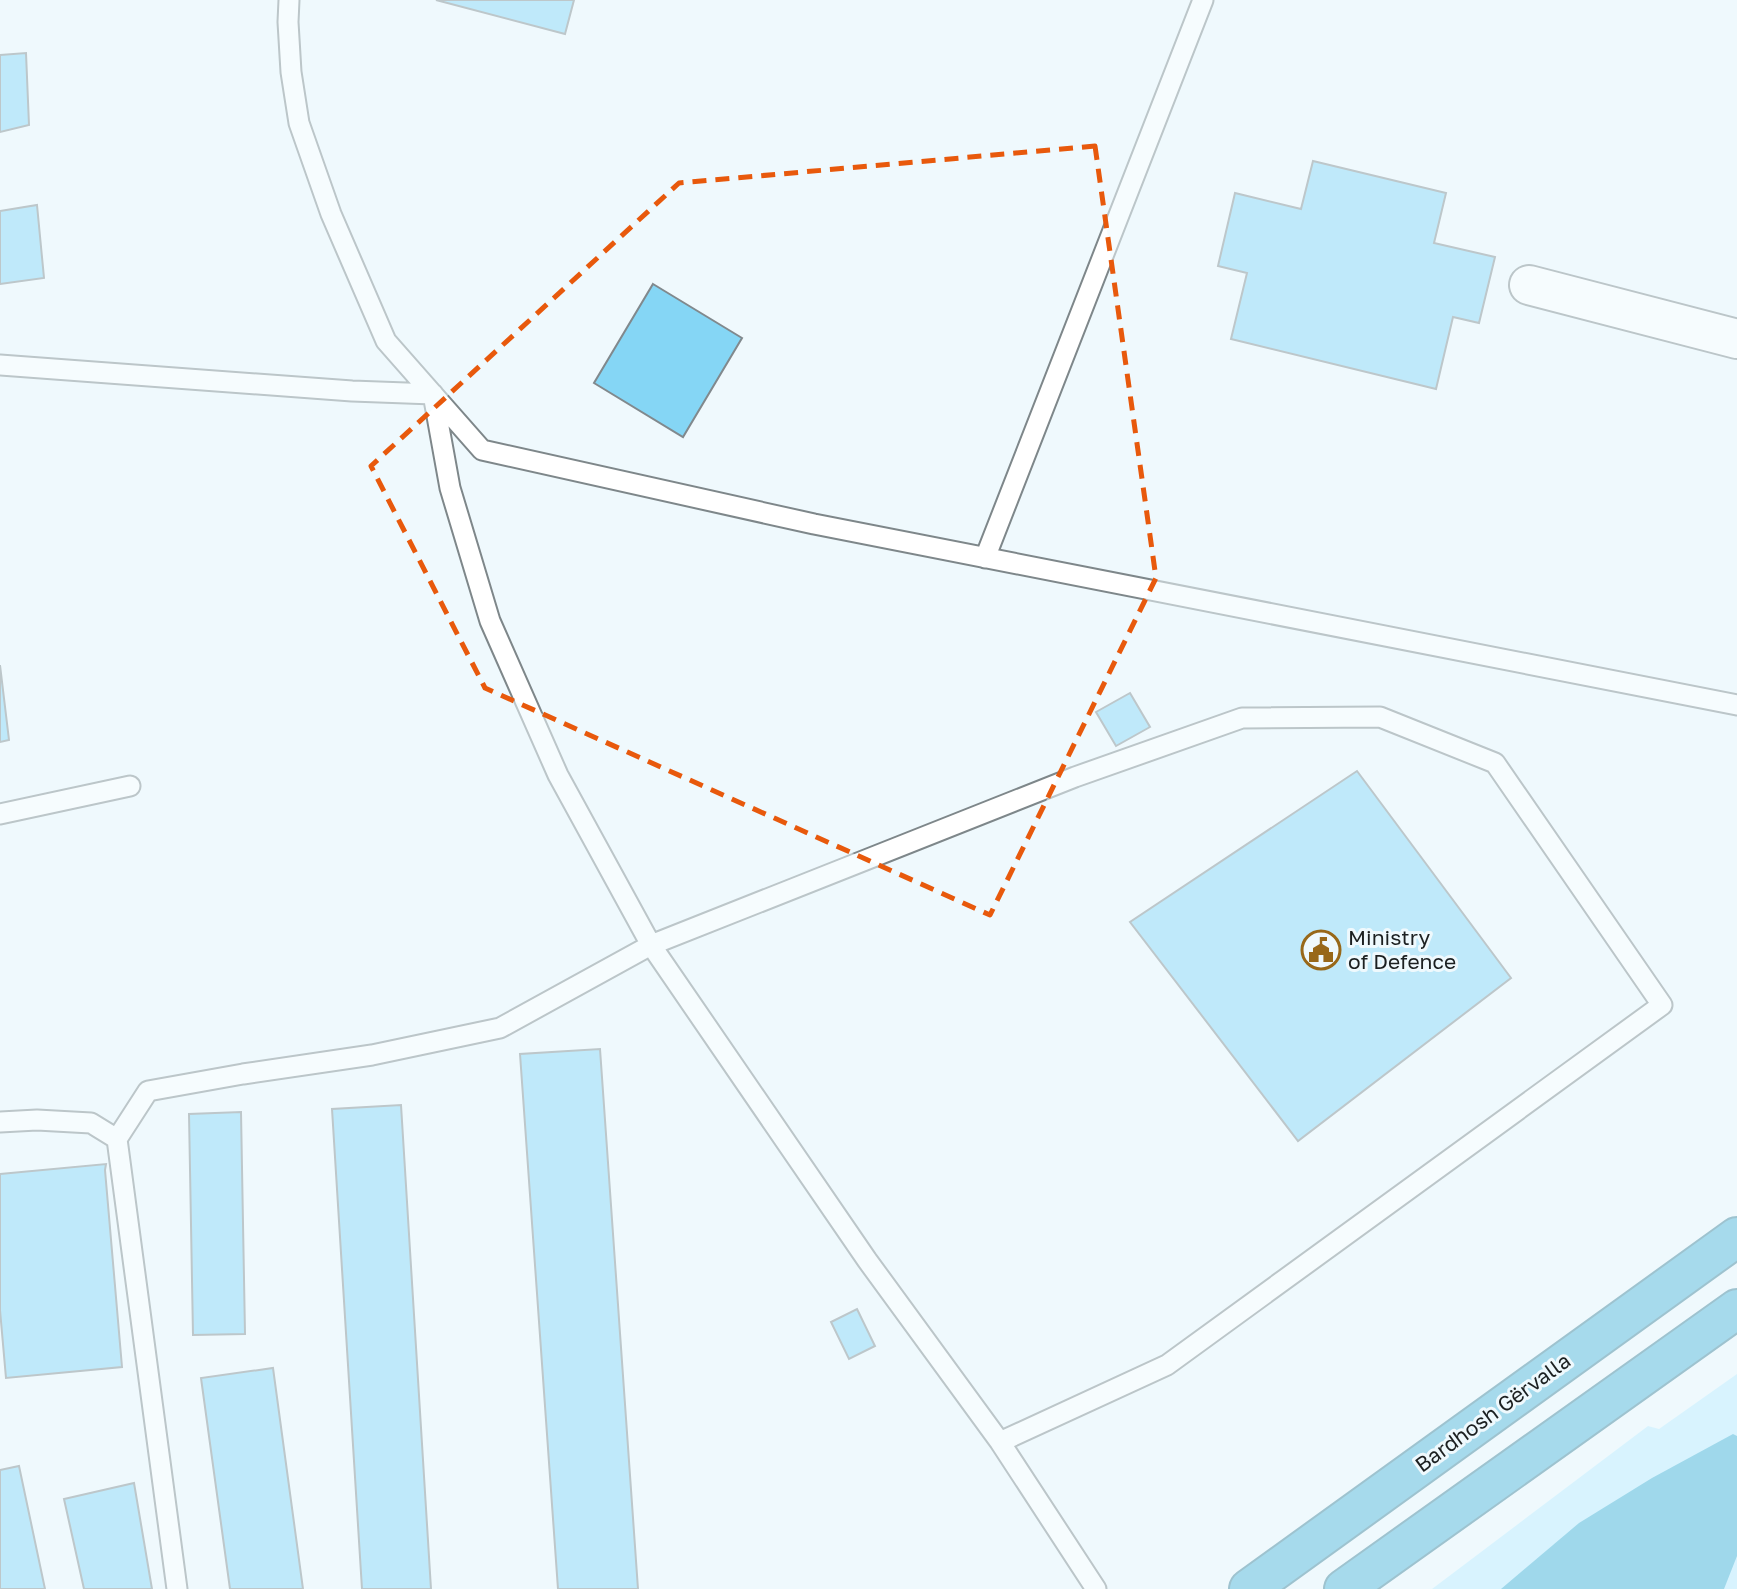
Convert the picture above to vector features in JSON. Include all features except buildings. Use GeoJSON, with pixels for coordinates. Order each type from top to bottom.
{"type":"FeatureCollection","features":[{"type":"Feature","properties":{"kind":"highway","name":"Bardhosh Gërvalla"},"geometry":{"type":"LineString","coordinates":[[1249,1589],[1737,1237]]}},
{"type":"Feature","properties":{"kind":"highway"},"geometry":{"type":"LineString","coordinates":[[1344,1589],[1737,1309]]}},
{"type":"Feature","properties":{"kind":"street"},"geometry":{"type":"LineString","coordinates":[[1529,285],[1737,339]]}},
{"type":"Feature","properties":{"kind":"lane"},"geometry":{"type":"LineString","coordinates":[[289,0],[291,72],[299,123],[331,214],[386,341],[482,450],[800,521],[1737,705]]}},
{"type":"Feature","properties":{"kind":"lane"},"geometry":{"type":"LineString","coordinates":[[985,558],[1203,0]]}},
{"type":"Feature","properties":{"kind":"lane"},"geometry":{"type":"LineString","coordinates":[[0,365],[352,391],[433,394]]}},
{"type":"Feature","properties":{"kind":"lane"},"geometry":{"type":"LineString","coordinates":[[433,394],[450,488],[490,621],[558,775],[651,945],[867,1259],[1000,1442],[1096,1589]]}},
{"type":"Feature","properties":{"kind":"lane"},"geometry":{"type":"LineString","coordinates":[[177,1589],[117,1139],[148,1091],[372,1055],[500,1028],[651,945],[1075,777],[1242,718],[1380,717],[1495,763],[1662,1005],[1167,1365],[1000,1442]]}},
{"type":"Feature","properties":{"kind":"lane"},"geometry":{"type":"LineString","coordinates":[[0,814],[130,786]]}},
{"type":"Feature","properties":{"kind":"lane"},"geometry":{"type":"LineString","coordinates":[[0,1122],[91,1123],[117,1139]]}},
{"type":"Feature","properties":{"kind":"highlighted area"},"geometry":{"type":"Polygon","coordinates":[[[1095,146],[1156,578],[990,915],[485,688],[371,466],[679,183],[1095,146]]]}},
{"type":"Feature","properties":{"kind":"shaded area"},"geometry":{"type":"Polygon","coordinates":[[[1737,1374],[1737,1589],[1432,1589],[1648,1426],[1659,1429],[1737,1374]]]}},
{"type":"Feature","properties":{"kind":"water"},"geometry":{"type":"Polygon","coordinates":[[[1733,1434],[1737,1436],[1737,1556],[1724,1589],[1501,1589],[1579,1523],[1652,1478],[1733,1434]]]}},
{"type":"Feature","properties":{"kind":"place","name":"Ministry of Defence"},"geometry":{"type":"Point","coordinates":[1321,950]}}]}
